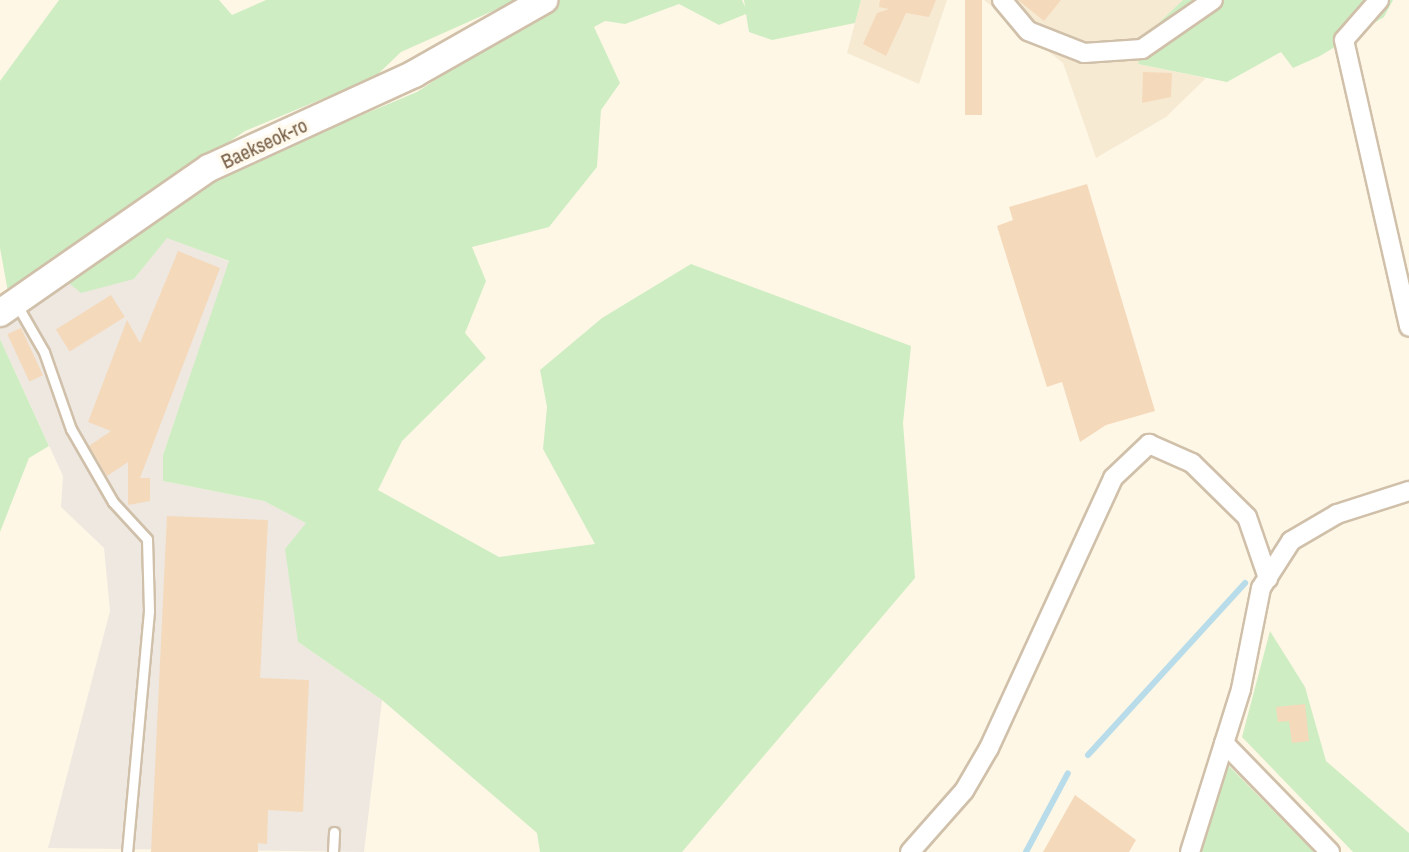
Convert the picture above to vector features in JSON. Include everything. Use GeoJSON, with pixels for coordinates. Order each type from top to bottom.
{"type":"FeatureCollection","features":[{"type":"Feature","properties":{"kind":"street","name":"Baekseok-ro"},"geometry":{"type":"LineString","coordinates":[[8,307],[209,168],[414,74],[544,0]]}},
{"type":"Feature","properties":{"kind":"street"},"geometry":{"type":"LineString","coordinates":[[1002,0],[1028,31],[1084,53],[1142,49],[1213,0]]}},
{"type":"Feature","properties":{"kind":"street"},"geometry":{"type":"LineString","coordinates":[[1379,0],[1344,40],[1409,327]]}},
{"type":"Feature","properties":{"kind":"street"},"geometry":{"type":"LineString","coordinates":[[910,852],[964,791],[983,759],[1113,478],[1149,444],[1192,463],[1247,517],[1268,578]]}},
{"type":"Feature","properties":{"kind":"street"},"geometry":{"type":"LineString","coordinates":[[1190,852],[1224,743],[1268,578],[1291,541],[1337,514],[1409,491]]}},
{"type":"Feature","properties":{"kind":"street"},"geometry":{"type":"LineString","coordinates":[[1224,743],[1330,852]]}},
{"type":"Feature","properties":{"kind":"lane"},"geometry":{"type":"LineString","coordinates":[[8,307],[44,352],[71,429],[113,502],[147,539],[149,611],[127,852]]}},
{"type":"Feature","properties":{"kind":"lane"},"geometry":{"type":"LineString","coordinates":[[333,852],[334,832]]}},
{"type":"Feature","properties":{"kind":"shaded area"},"geometry":{"type":"Polygon","coordinates":[[[861,0],[947,0],[919,84],[847,53],[861,0]]]}},
{"type":"Feature","properties":{"kind":"shaded area"},"geometry":{"type":"Polygon","coordinates":[[[984,0],[1183,0],[1146,35],[1138,64],[1206,78],[1166,117],[1096,158],[1063,63],[984,0]]]}},
{"type":"Feature","properties":{"kind":"shaded area"},"geometry":{"type":"Polygon","coordinates":[[[167,237],[230,262],[163,455],[163,481],[264,501],[307,523],[298,642],[382,700],[364,852],[48,848],[110,611],[104,548],[61,507],[63,476],[0,339],[0,325],[65,280],[134,279],[167,237]]]}},
{"type":"Feature","properties":{"kind":"green space"},"geometry":{"type":"Polygon","coordinates":[[[59,0],[219,0],[232,15],[266,0],[517,0],[401,52],[375,77],[245,131],[8,292],[0,248],[0,81],[59,0]]]}},
{"type":"Feature","properties":{"kind":"green space"},"geometry":{"type":"Polygon","coordinates":[[[557,0],[742,0],[745,7],[744,0],[861,0],[855,23],[772,40],[749,32],[746,14],[719,25],[679,4],[625,24],[605,21],[594,27],[620,83],[601,110],[597,167],[549,227],[472,247],[486,281],[465,333],[486,358],[402,441],[378,490],[499,557],[595,544],[543,449],[547,407],[540,370],[602,318],[691,264],[911,346],[903,423],[915,578],[682,852],[540,852],[537,833],[382,700],[298,642],[285,549],[306,523],[264,501],[163,481],[163,455],[229,261],[167,238],[134,279],[81,293],[65,280],[238,167],[417,92],[557,0]]]}},
{"type":"Feature","properties":{"kind":"green space"},"geometry":{"type":"Polygon","coordinates":[[[1183,0],[1393,0],[1384,17],[1320,56],[1293,68],[1281,52],[1227,82],[1138,64],[1146,35],[1183,0]]]}},
{"type":"Feature","properties":{"kind":"green space"},"geometry":{"type":"Polygon","coordinates":[[[0,339],[49,446],[29,458],[0,532],[0,339]]]}},
{"type":"Feature","properties":{"kind":"green space"},"geometry":{"type":"Polygon","coordinates":[[[1270,631],[1305,687],[1326,761],[1409,833],[1409,852],[1353,852],[1242,737],[1270,631]]]}},
{"type":"Feature","properties":{"kind":"green space"},"geometry":{"type":"Polygon","coordinates":[[[1228,765],[1314,852],[1198,852],[1228,765]]]}},
{"type":"Feature","properties":{"kind":"building"},"geometry":{"type":"Polygon","coordinates":[[[880,0],[936,0],[929,17],[906,13],[886,56],[863,44],[877,13],[889,9],[879,7],[880,0]]]}},
{"type":"Feature","properties":{"kind":"building"},"geometry":{"type":"Polygon","coordinates":[[[965,0],[982,0],[982,115],[965,115],[965,0]]]}},
{"type":"Feature","properties":{"kind":"building"},"geometry":{"type":"Polygon","coordinates":[[[1018,0],[1061,0],[1044,21],[1018,0]]]}},
{"type":"Feature","properties":{"kind":"building"},"geometry":{"type":"Polygon","coordinates":[[[1143,72],[1172,73],[1171,97],[1142,103],[1143,72]]]}},
{"type":"Feature","properties":{"kind":"building"},"geometry":{"type":"Polygon","coordinates":[[[1087,184],[1155,411],[1106,425],[1080,442],[1062,382],[1047,387],[997,226],[1013,220],[1009,207],[1087,184]]]}},
{"type":"Feature","properties":{"kind":"building"},"geometry":{"type":"Polygon","coordinates":[[[178,251],[220,268],[140,478],[150,478],[150,501],[128,505],[128,462],[107,476],[89,446],[111,431],[88,422],[127,320],[140,343],[178,251]]]}},
{"type":"Feature","properties":{"kind":"building"},"geometry":{"type":"Polygon","coordinates":[[[111,295],[125,317],[70,351],[56,329],[111,295]]]}},
{"type":"Feature","properties":{"kind":"building"},"geometry":{"type":"Polygon","coordinates":[[[21,328],[43,375],[29,381],[7,334],[21,328]]]}},
{"type":"Feature","properties":{"kind":"building"},"geometry":{"type":"Polygon","coordinates":[[[167,516],[268,520],[260,678],[309,680],[303,812],[268,810],[267,844],[258,843],[258,852],[151,852],[167,516]]]}},
{"type":"Feature","properties":{"kind":"building"},"geometry":{"type":"Polygon","coordinates":[[[1305,704],[1309,741],[1292,743],[1289,721],[1278,722],[1276,707],[1305,704]]]}},
{"type":"Feature","properties":{"kind":"building"},"geometry":{"type":"Polygon","coordinates":[[[1075,795],[1136,840],[1129,852],[1043,852],[1075,795]]]}},
{"type":"Feature","properties":{"kind":"waterway"},"geometry":{"type":"LineString","coordinates":[[1088,755],[1245,583]]}},
{"type":"Feature","properties":{"kind":"waterway"},"geometry":{"type":"LineString","coordinates":[[1026,852],[1068,773]]}}]}
